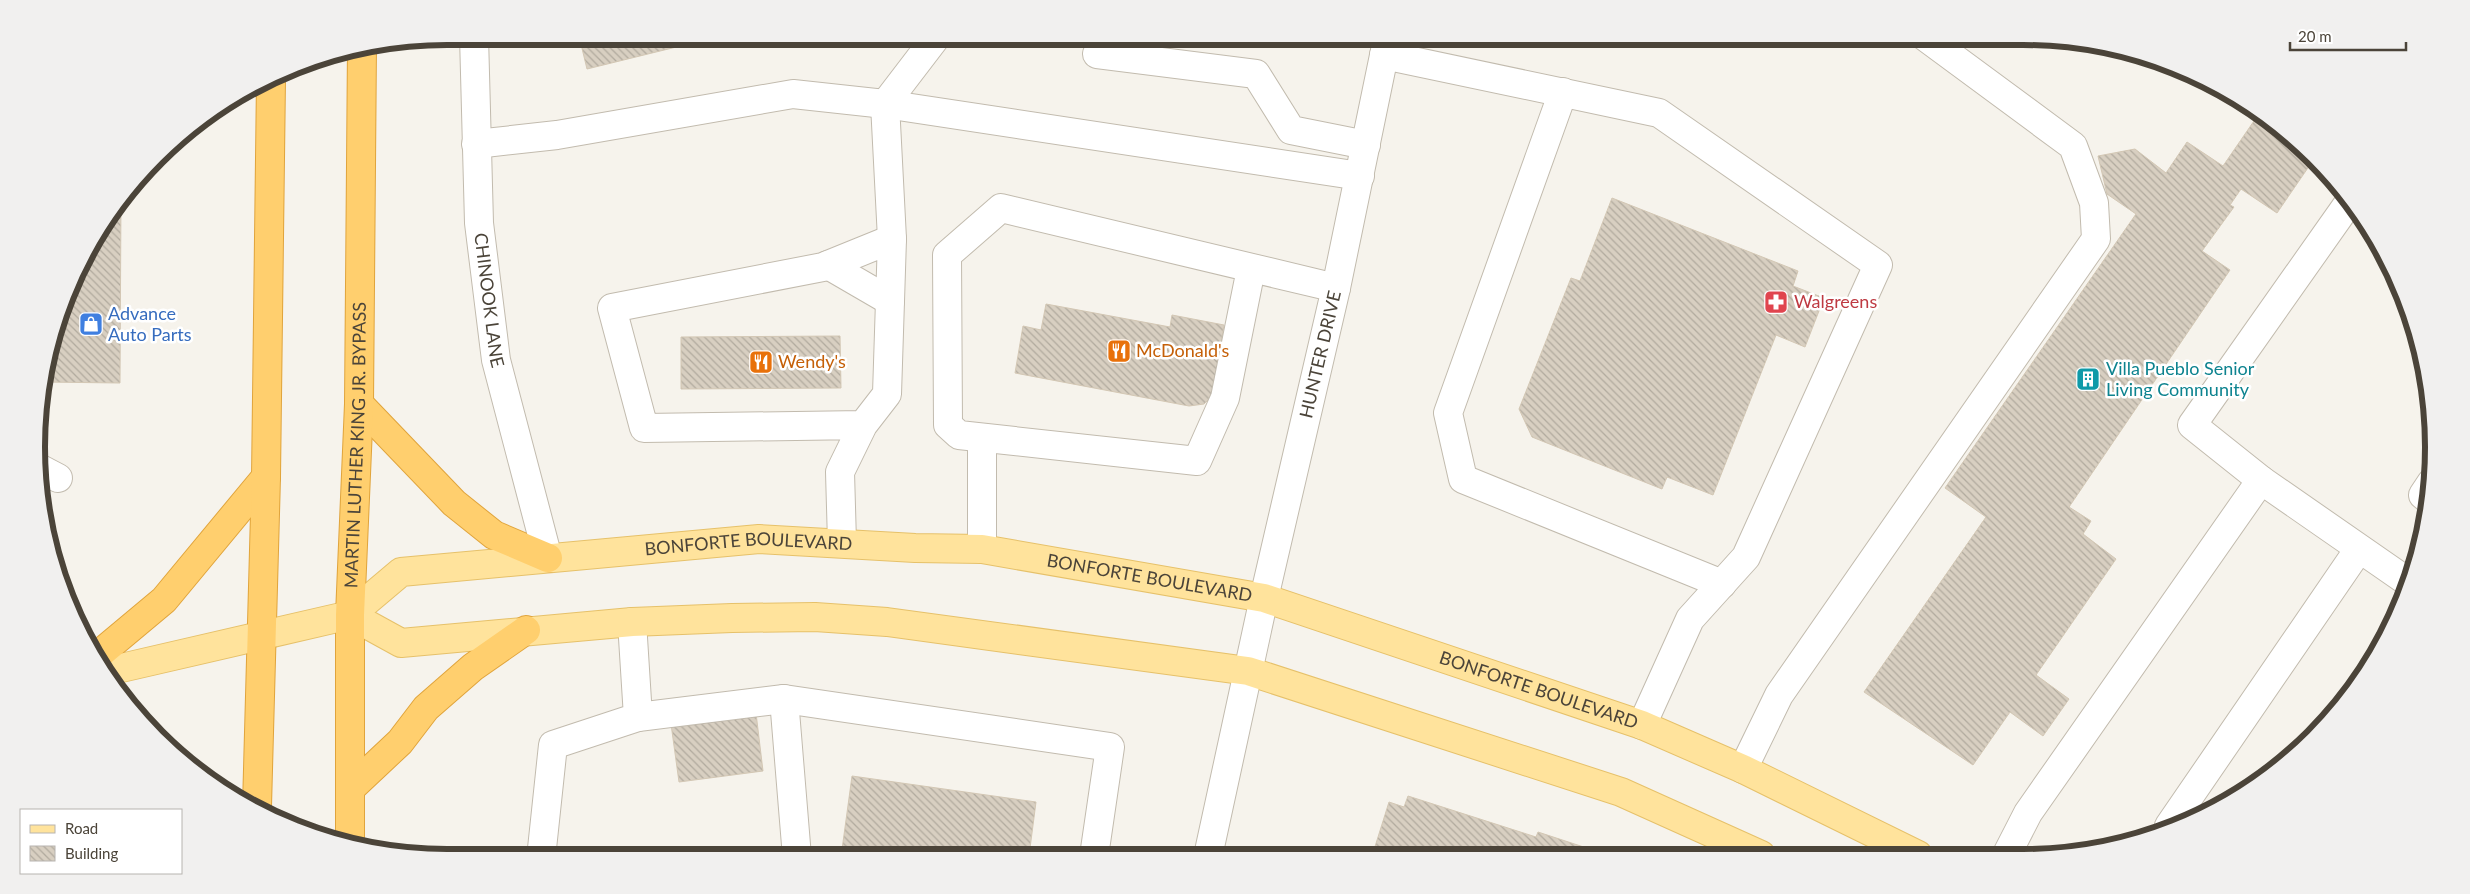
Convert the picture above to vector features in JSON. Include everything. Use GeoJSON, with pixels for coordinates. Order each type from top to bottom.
{"type":"FeatureCollection","features":[{"type":"Feature","properties":{"kind":"highway","name":"MARTIN LUTHER KING JR. BYPASS"},"geometry":{"type":"LineString","coordinates":[[350,837],[350,615],[359,404],[362,55]]}},
{"type":"Feature","properties":{"kind":"highway"},"geometry":{"type":"LineString","coordinates":[[257,801],[266,477],[271,85]]}},
{"type":"Feature","properties":{"kind":"highway"},"geometry":{"type":"LineString","coordinates":[[359,404],[454,503],[494,535],[548,558]]}},
{"type":"Feature","properties":{"kind":"highway"},"geometry":{"type":"LineString","coordinates":[[102,652],[164,600],[266,477]]}},
{"type":"Feature","properties":{"kind":"highway"},"geometry":{"type":"LineString","coordinates":[[351,788],[400,742],[426,708],[473,667],[526,630]]}},
{"type":"Feature","properties":{"kind":"main road","name":"BONFORTE BOULEVARD"},"geometry":{"type":"LineString","coordinates":[[113,670],[350,615],[401,572],[759,539],[842,542],[915,548],[982,549],[1264,598],[1642,725],[1743,769],[1908,849]]}},
{"type":"Feature","properties":{"kind":"main road"},"geometry":{"type":"LineString","coordinates":[[350,615],[401,643],[526,630],[632,622],[779,617],[887,622],[1248,671],[1621,792],[1748,849]]}},
{"type":"Feature","properties":{"kind":"street","name":"CHINOOK LANE"},"geometry":{"type":"LineString","coordinates":[[474,45],[479,223],[496,360],[548,558]]}},
{"type":"Feature","properties":{"kind":"street"},"geometry":{"type":"LineString","coordinates":[[842,542],[840,472],[863,425],[887,394],[892,239],[886,104],[930,45]]}},
{"type":"Feature","properties":{"kind":"street"},"geometry":{"type":"LineString","coordinates":[[1743,769],[1779,695],[2096,240],[2094,203],[2073,146],[1936,45]]}},
{"type":"Feature","properties":{"kind":"street"},"geometry":{"type":"LineString","coordinates":[[1386,46],[1563,92],[1660,113],[1878,265],[1746,557],[1690,619],[1642,725]]}},
{"type":"Feature","properties":{"kind":"street","name":"HUNTER DRIVE"},"geometry":{"type":"LineString","coordinates":[[1210,849],[1264,598],[1336,288],[1386,46]]}},
{"type":"Feature","properties":{"kind":"street"},"geometry":{"type":"LineString","coordinates":[[1097,54],[1256,74],[1291,130],[1366,145]]}},
{"type":"Feature","properties":{"kind":"street"},"geometry":{"type":"LineString","coordinates":[[1563,92],[1448,413],[1463,479],[1722,584]]}},
{"type":"Feature","properties":{"kind":"street"},"geometry":{"type":"LineString","coordinates":[[476,144],[557,135],[793,94],[886,104],[1360,176]]}},
{"type":"Feature","properties":{"kind":"street"},"geometry":{"type":"LineString","coordinates":[[2346,207],[2192,425],[2261,480],[2403,579]]}},
{"type":"Feature","properties":{"kind":"street"},"geometry":{"type":"LineString","coordinates":[[1251,269],[1225,398],[1197,461],[959,435],[948,425],[947,255],[1001,208],[1336,288]]}},
{"type":"Feature","properties":{"kind":"street"},"geometry":{"type":"LineString","coordinates":[[863,425],[644,428],[612,308],[828,265],[892,239]]}},
{"type":"Feature","properties":{"kind":"street"},"geometry":{"type":"LineString","coordinates":[[828,265],[890,301]]}},
{"type":"Feature","properties":{"kind":"street"},"geometry":{"type":"LineString","coordinates":[[982,438],[982,549]]}},
{"type":"Feature","properties":{"kind":"street"},"geometry":{"type":"LineString","coordinates":[[2010,849],[2028,813],[2261,480]]}},
{"type":"Feature","properties":{"kind":"street"},"geometry":{"type":"LineString","coordinates":[[2174,819],[2359,549]]}},
{"type":"Feature","properties":{"kind":"street"},"geometry":{"type":"LineString","coordinates":[[632,622],[638,717]]}},
{"type":"Feature","properties":{"kind":"street"},"geometry":{"type":"LineString","coordinates":[[784,699],[796,849]]}},
{"type":"Feature","properties":{"kind":"street"},"geometry":{"type":"LineString","coordinates":[[542,849],[552,745],[638,717],[784,699],[1110,747],[1095,849]]}},
{"type":"Feature","properties":{"kind":"building"},"geometry":{"type":"Polygon","coordinates":[[[581,45],[684,45],[587,69],[581,45]]]}},
{"type":"Feature","properties":{"kind":"building","name":"Villa Pueblo Senior Living Community"},"geometry":{"type":"Polygon","coordinates":[[[2255,119],[2288,145],[2309,166],[2277,213],[2241,189],[2230,205],[2234,207],[2202,251],[2230,270],[2069,507],[2091,521],[2083,534],[2116,559],[2036,675],[2069,699],[2043,736],[2010,712],[1973,765],[1864,692],[1986,517],[1945,488],[2136,214],[2107,194],[2098,156],[2135,149],[2166,173],[2187,142],[2223,166],[2255,119]]]}},
{"type":"Feature","properties":{"kind":"building","name":"Walgreens"},"geometry":{"type":"Polygon","coordinates":[[[1612,198],[1798,271],[1793,286],[1824,298],[1805,347],[1776,335],[1713,495],[1667,477],[1662,489],[1532,437],[1519,409],[1571,278],[1580,281],[1612,198]]]}},
{"type":"Feature","properties":{"kind":"building","name":"Advance Auto Parts"},"geometry":{"type":"Polygon","coordinates":[[[121,212],[120,383],[50,382],[66,318],[76,293],[86,269],[121,212]]]}},
{"type":"Feature","properties":{"kind":"building","name":"McDonald's"},"geometry":{"type":"Polygon","coordinates":[[[1046,304],[1170,327],[1172,315],[1224,325],[1213,392],[1204,404],[1189,406],[1015,373],[1023,326],[1041,330],[1046,304]]]}},
{"type":"Feature","properties":{"kind":"building","name":"Wendy's"},"geometry":{"type":"Polygon","coordinates":[[[840,336],[841,388],[681,389],[681,337],[840,336]]]}},
{"type":"Feature","properties":{"kind":"building"},"geometry":{"type":"Polygon","coordinates":[[[756,713],[763,771],[679,782],[671,724],[756,713]]]}},
{"type":"Feature","properties":{"kind":"building"},"geometry":{"type":"Polygon","coordinates":[[[852,776],[1036,802],[1030,849],[842,849],[852,776]]]}},
{"type":"Feature","properties":{"kind":"building"},"geometry":{"type":"Polygon","coordinates":[[[1408,796],[1536,837],[1538,832],[1590,849],[1374,849],[1389,802],[1404,807],[1408,796]]]}},
{"type":"Feature","properties":{"kind":"place","name":"Walgreens"},"geometry":{"type":"Point","coordinates":[1776,302]}},
{"type":"Feature","properties":{"kind":"place","name":"Advance Auto Parts"},"geometry":{"type":"Point","coordinates":[91,324]}},
{"type":"Feature","properties":{"kind":"place","name":"McDonald's"},"geometry":{"type":"Point","coordinates":[1119,351]}},
{"type":"Feature","properties":{"kind":"place","name":"Wendy's"},"geometry":{"type":"Point","coordinates":[761,362]}},
{"type":"Feature","properties":{"kind":"place","name":"Villa Pueblo Senior Living Community"},"geometry":{"type":"Point","coordinates":[2088,379]}}]}
